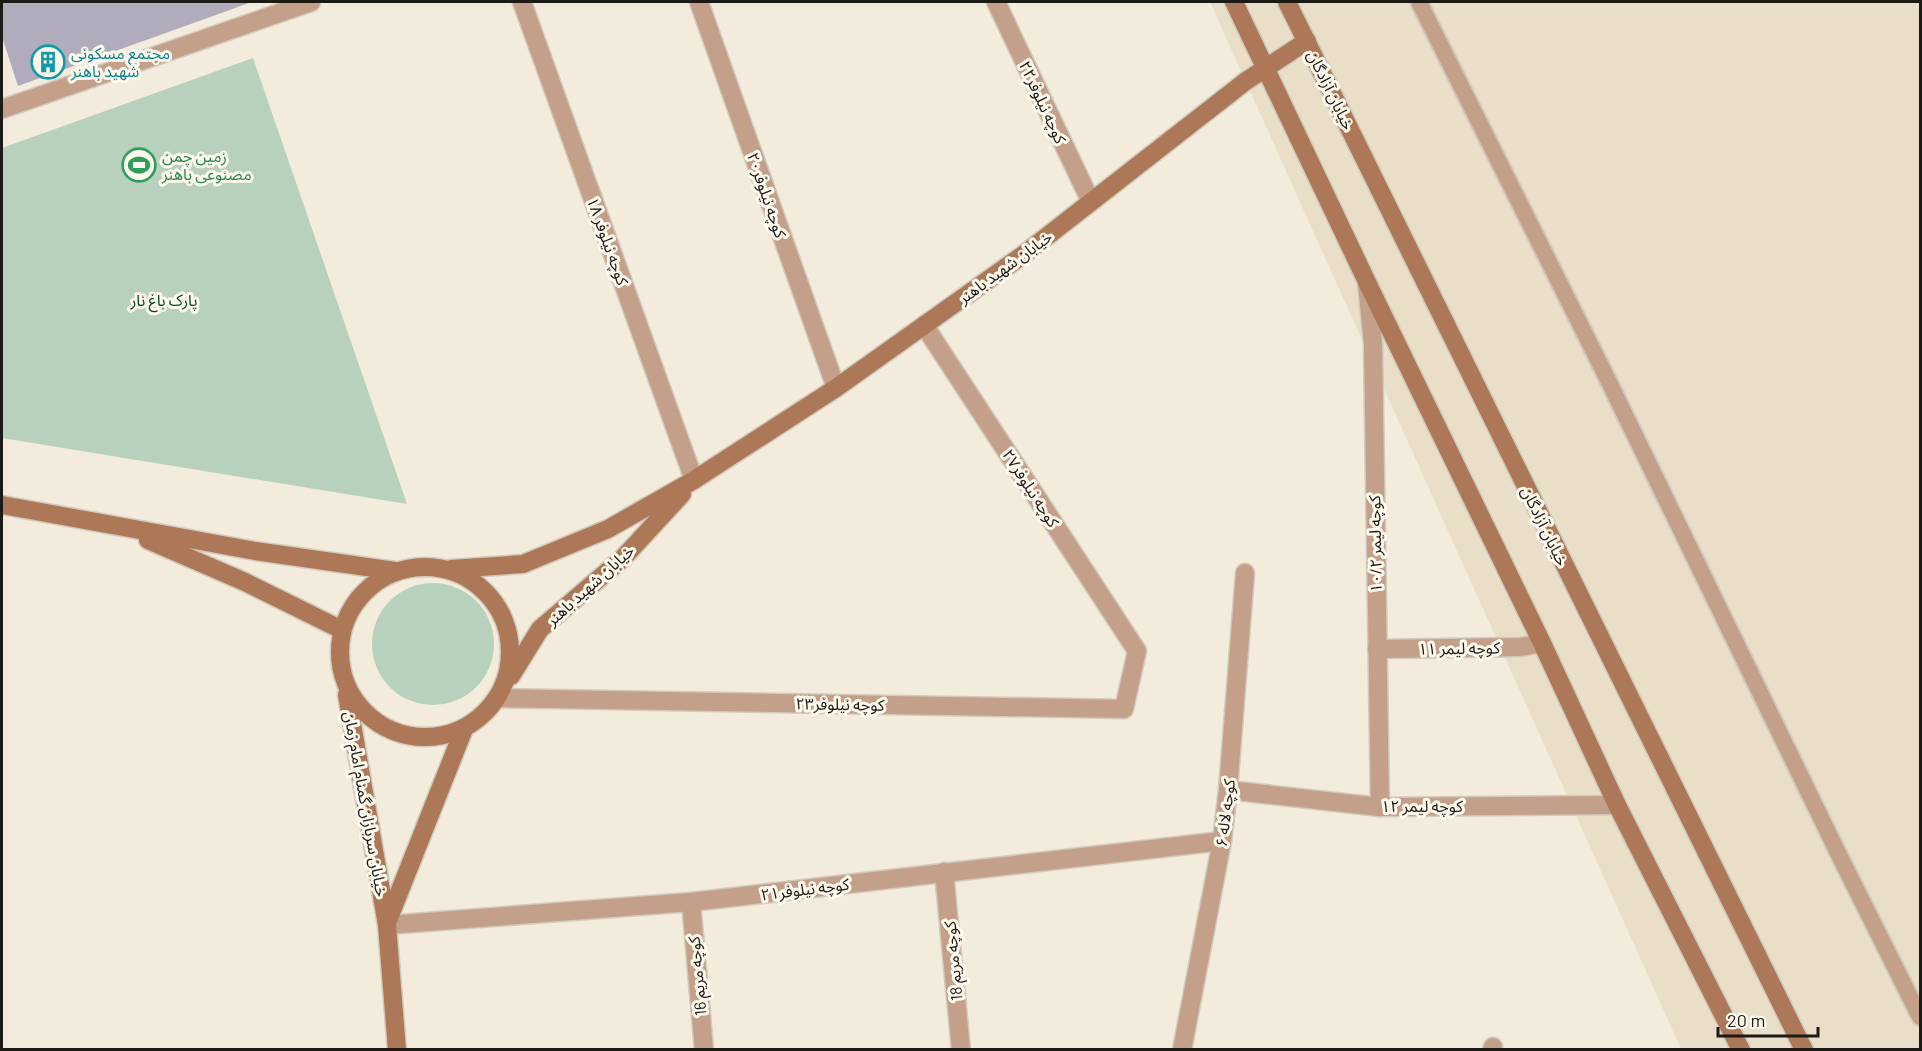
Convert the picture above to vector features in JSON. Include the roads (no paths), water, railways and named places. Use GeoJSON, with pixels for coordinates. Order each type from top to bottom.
{"type":"FeatureCollection","features":[{"type":"Feature","properties":{"kind":"street"},"geometry":{"type":"LineString","coordinates":[[2,109],[311,2]]}},
{"type":"Feature","properties":{"kind":"street","name":"کوچه نیلوفر ۱۸"},"geometry":{"type":"LineString","coordinates":[[522,2],[694,480]]}},
{"type":"Feature","properties":{"kind":"street","name":"کوچه نیلوفر۲۰"},"geometry":{"type":"LineString","coordinates":[[699,2],[836,388]]}},
{"type":"Feature","properties":{"kind":"street","name":"کوچه نیلوفر۲۲"},"geometry":{"type":"LineString","coordinates":[[996,2],[1091,202]]}},
{"type":"Feature","properties":{"kind":"street"},"geometry":{"type":"LineString","coordinates":[[1234,2],[1542,643],[1617,805],[1741,1050]]}},
{"type":"Feature","properties":{"kind":"street","name":"خیابان آزادگان"},"geometry":{"type":"LineString","coordinates":[[1287,2],[1804,1050]]}},
{"type":"Feature","properties":{"kind":"street","name":"خیابان شهید باهنر"},"geometry":{"type":"LineString","coordinates":[[451,569],[523,564],[608,529],[694,480],[836,388],[1023,255],[1246,81],[1307,41]]}},
{"type":"Feature","properties":{"kind":"street","name":"کوچه لیمر ۱۰/۲"},"geometry":{"type":"LineString","coordinates":[[1367,282],[1373,345],[1380,807]]}},
{"type":"Feature","properties":{"kind":"street","name":"کوچه نیلوفر۲۷"},"geometry":{"type":"LineString","coordinates":[[924,325],[1137,651]]}},
{"type":"Feature","properties":{"kind":"street","name":"خیابان شهید باهنر"},"geometry":{"type":"LineString","coordinates":[[497,698],[540,629],[623,558],[694,480]]}},
{"type":"Feature","properties":{"kind":"street"},"geometry":{"type":"LineString","coordinates":[[2,505],[255,551],[395,571]]}},
{"type":"Feature","properties":{"kind":"street"},"geometry":{"type":"LineString","coordinates":[[122,528],[245,582],[342,630]]}},
{"type":"Feature","properties":{"kind":"street"},"geometry":{"type":"LineString","coordinates":[[422,565],[451,569],[477,582],[496,604],[508,630],[510,660],[497,698],[487,712],[464,729],[437,737],[409,736],[382,727],[360,709],[345,684],[339,657],[342,630],[353,604],[372,584],[395,571],[422,565]]}},
{"type":"Feature","properties":{"kind":"street","name":"کوچه لاله ۶"},"geometry":{"type":"LineString","coordinates":[[1182,1050],[1222,841],[1245,573]]}},
{"type":"Feature","properties":{"kind":"street","name":"کوچه لیمر ۱۱"},"geometry":{"type":"LineString","coordinates":[[1377,649],[1520,646],[1542,643]]}},
{"type":"Feature","properties":{"kind":"street","name":"کوچه نیلوفر۲۳"},"geometry":{"type":"LineString","coordinates":[[497,698],[1124,709],[1137,651]]}},
{"type":"Feature","properties":{"kind":"street","name":"خیابان سربازان گمنام امام زمان"},"geometry":{"type":"LineString","coordinates":[[345,684],[387,925],[397,1050]]}},
{"type":"Feature","properties":{"kind":"street","name":"خیابان سربازان گمنام امام زمان"},"geometry":{"type":"LineString","coordinates":[[387,925],[464,729]]}},
{"type":"Feature","properties":{"kind":"street","name":"کوچه لیمر ۱۲"},"geometry":{"type":"LineString","coordinates":[[1228,790],[1380,807],[1617,805]]}},
{"type":"Feature","properties":{"kind":"street","name":"کوچه نیلوفر۲۱"},"geometry":{"type":"LineString","coordinates":[[387,925],[690,902],[1222,841]]}},
{"type":"Feature","properties":{"kind":"street","name":"کوچه مریم 18"},"geometry":{"type":"LineString","coordinates":[[944,872],[961,1050]]}},
{"type":"Feature","properties":{"kind":"street","name":"کوچه مریم 16"},"geometry":{"type":"LineString","coordinates":[[690,902],[704,1050]]}},
{"type":"Feature","properties":{"kind":"lane"},"geometry":{"type":"LineString","coordinates":[[1419,2],[1609,382],[1920,1017]]}},
{"type":"Feature","properties":{"kind":"place","name":"مجتمع مسکونی شهید باهنر"},"geometry":{"type":"Point","coordinates":[48,62]}},
{"type":"Feature","properties":{"kind":"place","name":"زمین چمن مصنوعی باهنر"},"geometry":{"type":"Point","coordinates":[139,165]}},
{"type":"Feature","properties":{"kind":"park label","name":"پارک باغ نار"},"geometry":{"type":"Point","coordinates":[164,300]}}]}
